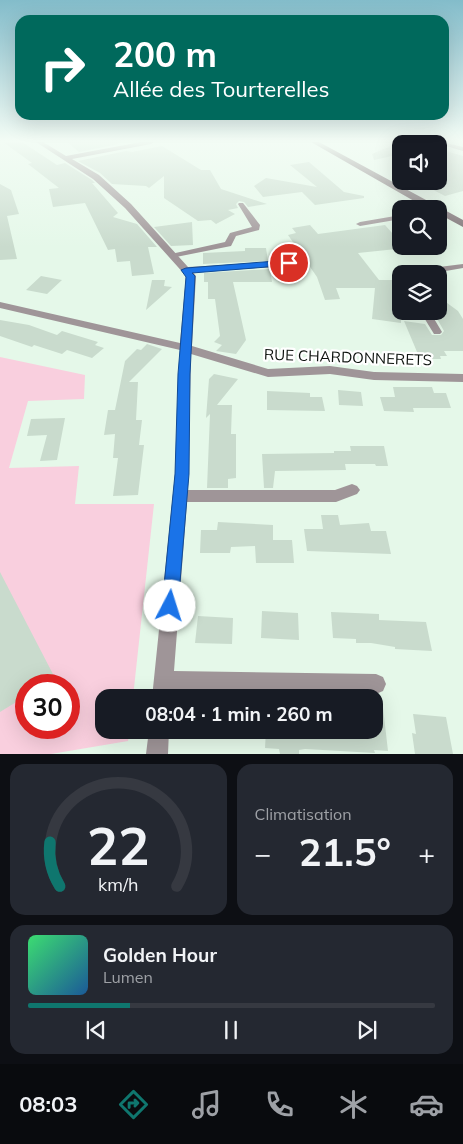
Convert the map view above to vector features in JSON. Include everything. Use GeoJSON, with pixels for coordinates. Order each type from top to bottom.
{"type":"FeatureCollection","features":[{"type":"Feature","properties":{"kind":"main road"},"geometry":{"type":"LineString","coordinates":[[378,177],[419,200]]}},
{"type":"Feature","properties":{"kind":"main road"},"geometry":{"type":"LineString","coordinates":[[447,215],[463,224]]}},
{"type":"Feature","properties":{"kind":"street"},"geometry":{"type":"LineString","coordinates":[[96,177],[122,200],[191,276],[180,496],[163,689],[376,684]]}},
{"type":"Feature","properties":{"kind":"street"},"geometry":{"type":"LineString","coordinates":[[186,270],[289,263]]}},
{"type":"Feature","properties":{"kind":"street","name":"RUE CHARDONNERETS"},"geometry":{"type":"LineString","coordinates":[[0,304],[186,350],[268,373],[330,370],[374,376],[463,378]]}},
{"type":"Feature","properties":{"kind":"street"},"geometry":{"type":"LineString","coordinates":[[180,496],[336,496],[352,490]]}},
{"type":"Feature","properties":{"kind":"street"},"geometry":{"type":"LineString","coordinates":[[157,754],[158,739]]}},
{"type":"Feature","properties":{"kind":"lane"},"geometry":{"type":"LineString","coordinates":[[174,256],[228,244],[233,236],[256,228],[256,225],[241,204]]}},
{"type":"Feature","properties":{"kind":"lane"},"geometry":{"type":"LineString","coordinates":[[360,224],[392,219]]}},
{"type":"Feature","properties":{"kind":"lane"},"geometry":{"type":"LineString","coordinates":[[447,268],[463,266]]}},
{"type":"Feature","properties":{"kind":"lane"},"geometry":{"type":"LineString","coordinates":[[430,320],[437,332]]}},
{"type":"Feature","properties":{"kind":"shaded area"},"geometry":{"type":"Polygon","coordinates":[[[0,357],[85,375],[84,399],[28,401],[9,468],[79,466],[75,504],[154,504],[134,689],[95,689],[95,739],[128,739],[128,741],[51,754],[0,754],[0,357]]]}},
{"type":"Feature","properties":{"kind":"building"},"geometry":{"type":"Polygon","coordinates":[[[45,177],[88,177],[92,180],[95,183],[92,183],[118,213],[113,217],[137,224],[157,247],[148,247],[154,274],[132,276],[130,261],[117,262],[115,249],[108,250],[85,203],[53,207],[49,189],[59,188],[45,177]]]}},
{"type":"Feature","properties":{"kind":"building"},"geometry":{"type":"Polygon","coordinates":[[[105,177],[163,177],[149,188],[146,186],[112,184],[105,177]]]}},
{"type":"Feature","properties":{"kind":"building"},"geometry":{"type":"Polygon","coordinates":[[[164,177],[214,177],[221,189],[267,204],[248,207],[244,202],[239,201],[236,204],[238,208],[228,210],[235,214],[216,224],[211,220],[198,221],[164,198],[164,177]]]}},
{"type":"Feature","properties":{"kind":"building"},"geometry":{"type":"Polygon","coordinates":[[[305,177],[327,177],[344,192],[364,196],[364,198],[315,205],[302,192],[263,197],[254,186],[266,178],[317,187],[305,177]]]}},
{"type":"Feature","properties":{"kind":"building"},"geometry":{"type":"Polygon","coordinates":[[[447,177],[463,177],[463,191],[445,196],[433,190],[447,190],[447,177]]]}},
{"type":"Feature","properties":{"kind":"building"},"geometry":{"type":"Polygon","coordinates":[[[0,184],[11,190],[19,214],[7,216],[17,259],[0,260],[0,184]]]}},
{"type":"Feature","properties":{"kind":"building"},"geometry":{"type":"Polygon","coordinates":[[[192,222],[193,245],[171,246],[154,227],[192,222]]]}},
{"type":"Feature","properties":{"kind":"building"},"geometry":{"type":"Polygon","coordinates":[[[310,225],[318,234],[385,225],[392,233],[392,249],[358,253],[379,280],[392,280],[392,320],[401,320],[401,323],[372,319],[375,288],[336,288],[340,299],[325,300],[317,277],[288,235],[296,233],[292,228],[310,225]]]}},
{"type":"Feature","properties":{"kind":"building"},"geometry":{"type":"Polygon","coordinates":[[[245,248],[266,248],[268,261],[203,264],[203,253],[245,251],[245,248]]]}},
{"type":"Feature","properties":{"kind":"building"},"geometry":{"type":"Polygon","coordinates":[[[270,269],[272,282],[233,282],[246,340],[236,354],[216,351],[222,345],[214,342],[220,336],[215,299],[208,299],[208,282],[204,282],[204,273],[270,269]]]}},
{"type":"Feature","properties":{"kind":"building"},"geometry":{"type":"Polygon","coordinates":[[[41,276],[62,280],[47,294],[26,290],[41,276]]]}},
{"type":"Feature","properties":{"kind":"building"},"geometry":{"type":"Polygon","coordinates":[[[152,280],[165,280],[164,286],[172,287],[146,310],[152,280]]]}},
{"type":"Feature","properties":{"kind":"building"},"geometry":{"type":"Polygon","coordinates":[[[447,303],[458,311],[463,319],[463,351],[444,351],[447,356],[440,356],[441,359],[420,359],[404,321],[425,324],[432,335],[441,335],[444,331],[438,320],[447,320],[447,303]]]}},
{"type":"Feature","properties":{"kind":"building"},"geometry":{"type":"Polygon","coordinates":[[[0,320],[29,325],[57,335],[62,331],[98,342],[95,345],[104,348],[92,358],[67,350],[62,354],[34,345],[32,347],[0,336],[0,320]]]}},
{"type":"Feature","properties":{"kind":"building"},"geometry":{"type":"Polygon","coordinates":[[[147,344],[162,349],[129,382],[138,382],[136,420],[142,420],[139,445],[144,445],[138,495],[113,496],[118,458],[113,458],[115,434],[104,435],[108,410],[115,410],[125,361],[137,349],[141,350],[147,344]]]}},
{"type":"Feature","properties":{"kind":"building"},"geometry":{"type":"Polygon","coordinates":[[[214,374],[238,379],[217,405],[232,405],[231,434],[236,434],[236,478],[228,479],[228,488],[207,488],[210,414],[206,418],[209,379],[214,374]]]}},
{"type":"Feature","properties":{"kind":"building"},"geometry":{"type":"Polygon","coordinates":[[[393,387],[432,387],[434,393],[446,393],[451,408],[413,408],[414,412],[384,411],[380,397],[395,397],[393,387]]]}},
{"type":"Feature","properties":{"kind":"building"},"geometry":{"type":"Polygon","coordinates":[[[338,390],[361,392],[363,406],[339,405],[338,390]]]}},
{"type":"Feature","properties":{"kind":"building"},"geometry":{"type":"Polygon","coordinates":[[[267,391],[310,393],[310,397],[322,397],[325,411],[267,410],[267,391]]]}},
{"type":"Feature","properties":{"kind":"building"},"geometry":{"type":"Polygon","coordinates":[[[65,418],[57,460],[40,461],[47,435],[27,436],[31,419],[65,418]]]}},
{"type":"Feature","properties":{"kind":"building"},"geometry":{"type":"Polygon","coordinates":[[[350,446],[384,446],[388,466],[345,464],[346,470],[275,471],[273,488],[264,488],[262,454],[334,453],[334,451],[351,451],[350,446]]]}},
{"type":"Feature","properties":{"kind":"building"},"geometry":{"type":"Polygon","coordinates":[[[321,515],[338,515],[340,525],[369,523],[371,531],[386,531],[391,554],[307,551],[304,529],[323,529],[321,515]]]}},
{"type":"Feature","properties":{"kind":"building"},"geometry":{"type":"Polygon","coordinates":[[[218,522],[273,525],[273,540],[292,540],[294,563],[256,563],[255,546],[231,547],[230,553],[200,553],[201,530],[217,530],[218,522]]]}},
{"type":"Feature","properties":{"kind":"building"},"geometry":{"type":"Polygon","coordinates":[[[0,572],[53,674],[15,674],[15,703],[0,712],[0,572]]]}},
{"type":"Feature","properties":{"kind":"building"},"geometry":{"type":"Polygon","coordinates":[[[262,611],[298,613],[299,640],[261,638],[262,611]]]}},
{"type":"Feature","properties":{"kind":"building"},"geometry":{"type":"Polygon","coordinates":[[[331,612],[379,614],[379,620],[426,622],[432,651],[395,649],[395,647],[371,643],[356,643],[356,639],[333,638],[331,612]]]}},
{"type":"Feature","properties":{"kind":"building"},"geometry":{"type":"Polygon","coordinates":[[[198,616],[233,618],[232,644],[195,643],[198,616]]]}},
{"type":"Feature","properties":{"kind":"building"},"geometry":{"type":"Polygon","coordinates":[[[383,708],[388,751],[374,750],[375,753],[305,749],[299,750],[299,754],[280,754],[279,749],[265,748],[266,739],[383,739],[383,708]]]}},
{"type":"Feature","properties":{"kind":"building"},"geometry":{"type":"Polygon","coordinates":[[[413,714],[446,717],[453,754],[415,754],[412,733],[416,734],[413,714]]]}},
{"type":"Feature","properties":{"kind":"route"},"geometry":{"type":"LineString","coordinates":[[170,606],[182,474],[184,374],[191,276],[186,270],[289,263]]}}]}
